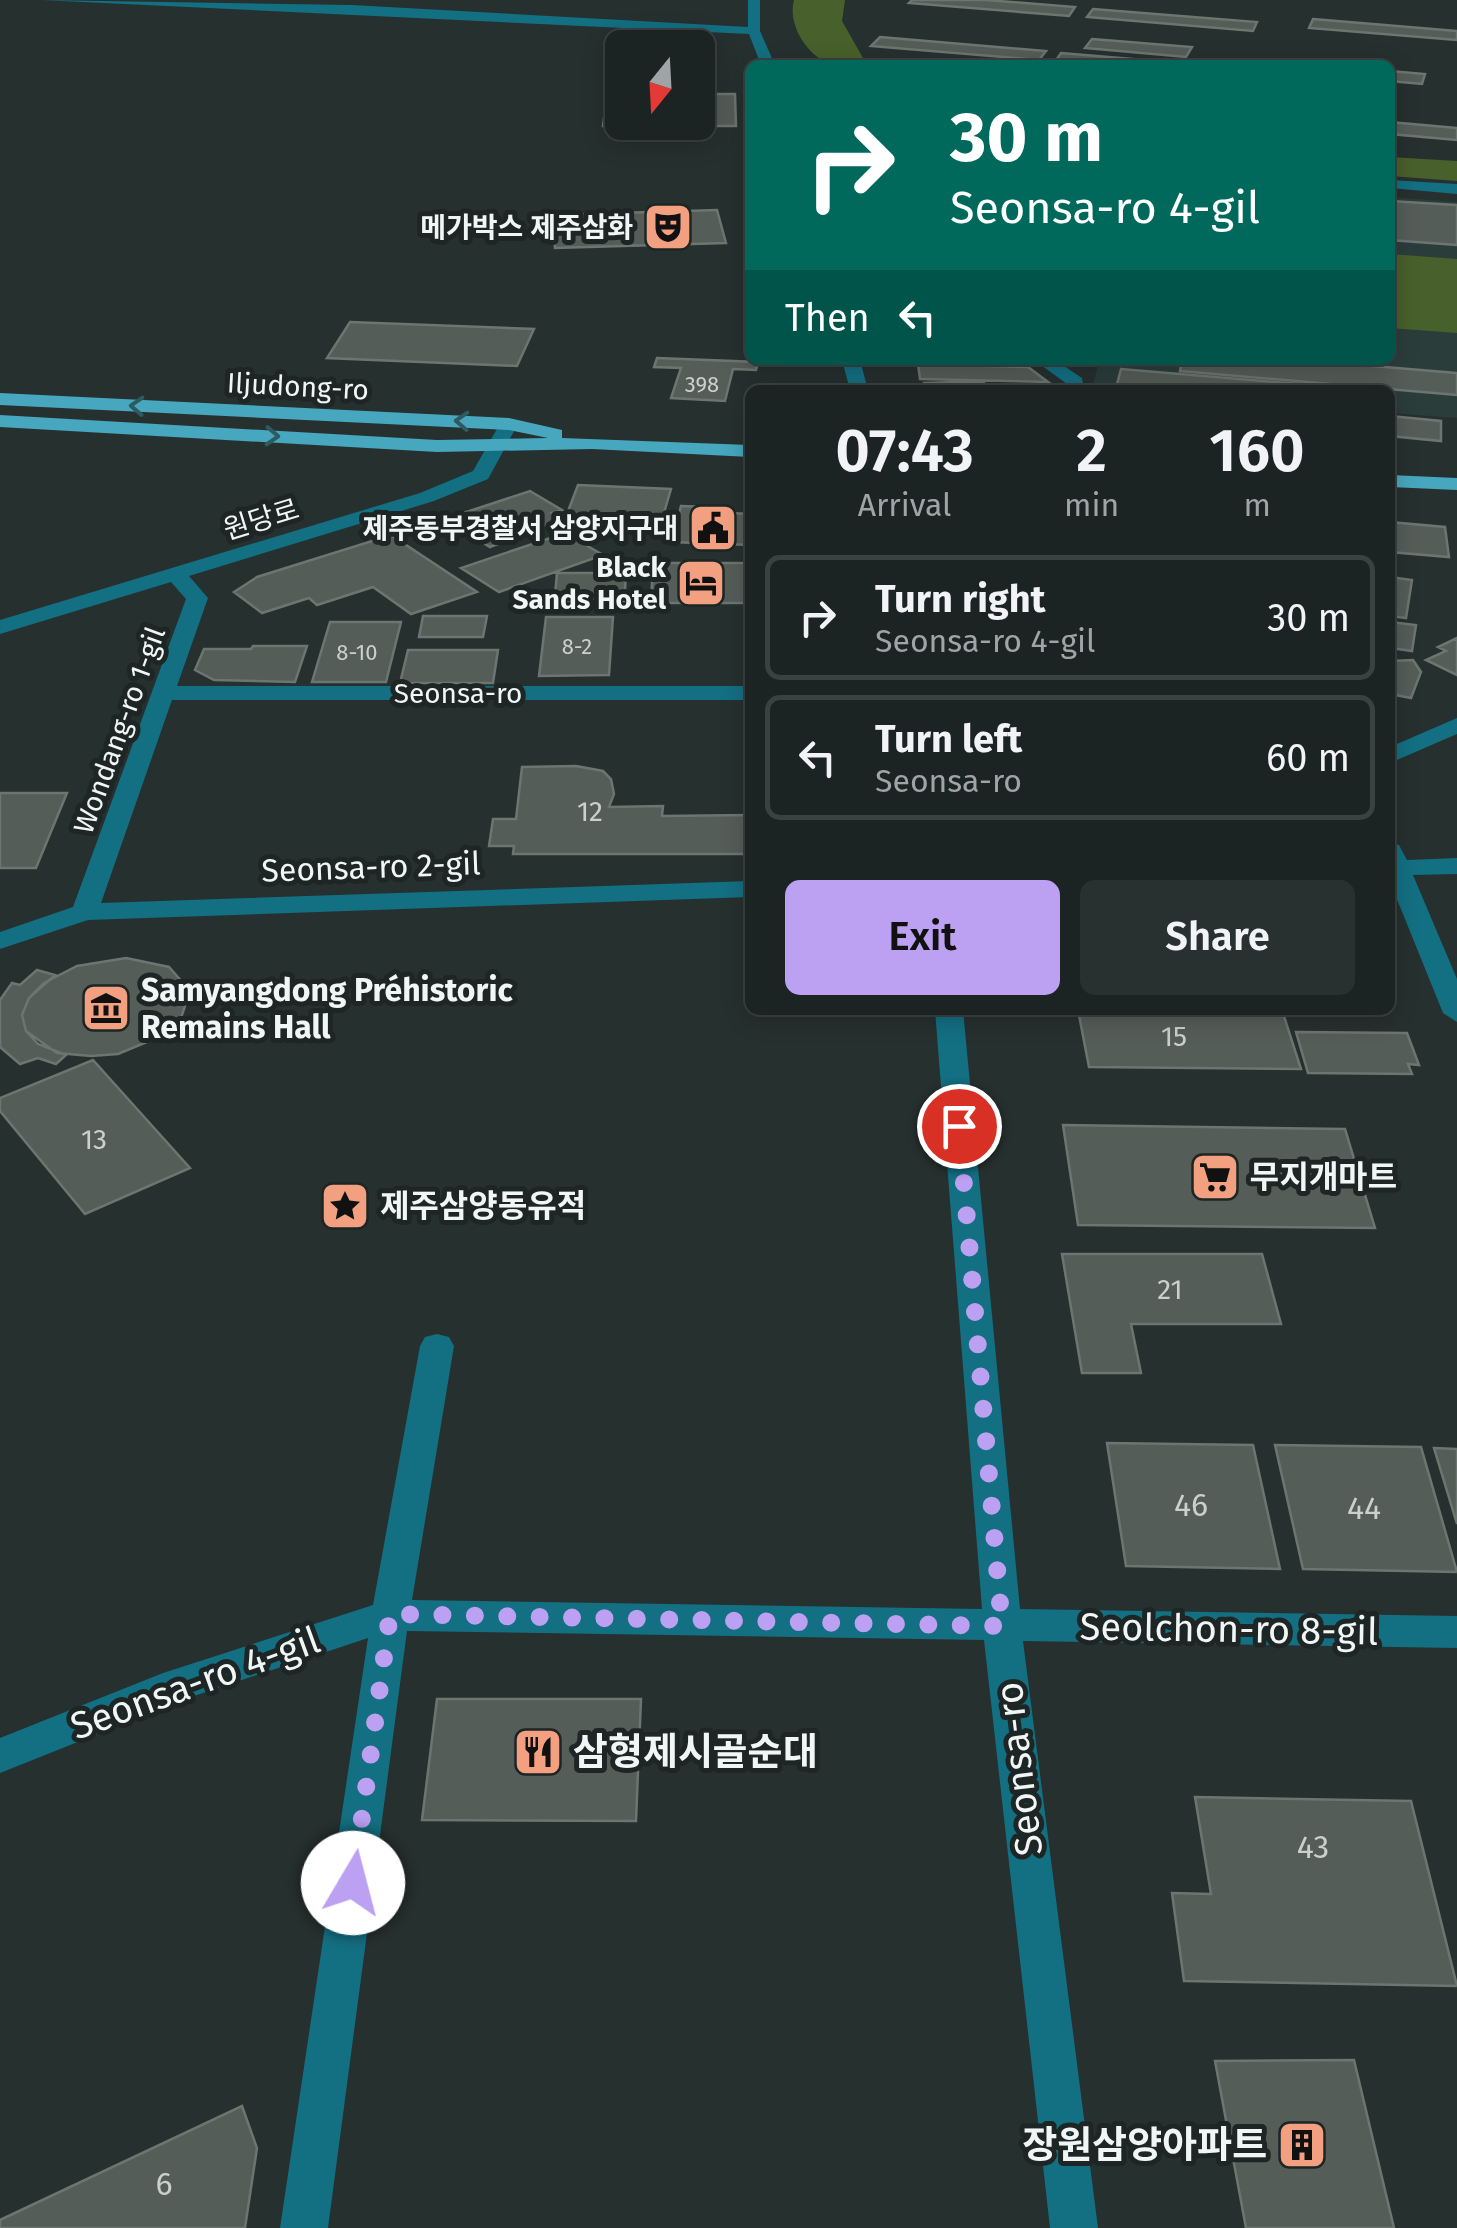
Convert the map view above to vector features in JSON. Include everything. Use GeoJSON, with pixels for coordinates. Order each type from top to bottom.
{"type":"FeatureCollection","features":[{"type":"Feature","properties":{"kind":"main road","name":"Iljudong-ro"},"geometry":{"type":"LineString","coordinates":[[0,399],[509,424],[592,443]]}},
{"type":"Feature","properties":{"kind":"main road","name":"Iljudong-ro"},"geometry":{"type":"LineString","coordinates":[[0,420],[497,448],[592,443],[745,451]]}},
{"type":"Feature","properties":{"kind":"main road"},"geometry":{"type":"LineString","coordinates":[[1395,481],[1457,484]]}},
{"type":"Feature","properties":{"kind":"street"},"geometry":{"type":"LineString","coordinates":[[47,0],[352,9],[754,31]]}},
{"type":"Feature","properties":{"kind":"street"},"geometry":{"type":"LineString","coordinates":[[754,0],[754,31],[766,60]]}},
{"type":"Feature","properties":{"kind":"street"},"geometry":{"type":"LineString","coordinates":[[1395,184],[1457,189]]}},
{"type":"Feature","properties":{"kind":"street"},"geometry":{"type":"LineString","coordinates":[[1051,365],[1075,385]]}},
{"type":"Feature","properties":{"kind":"street","name":"원당로"},"geometry":{"type":"LineString","coordinates":[[0,627],[426,497],[481,476],[509,424]]}},
{"type":"Feature","properties":{"kind":"street","name":"Wondang-ro 1-gil"},"geometry":{"type":"LineString","coordinates":[[85,912],[198,598],[176,574]]}},
{"type":"Feature","properties":{"kind":"street","name":"Seonsa-ro"},"geometry":{"type":"LineString","coordinates":[[165,693],[745,693]]}},
{"type":"Feature","properties":{"kind":"street"},"geometry":{"type":"LineString","coordinates":[[1395,754],[1457,725]]}},
{"type":"Feature","properties":{"kind":"street"},"geometry":{"type":"LineString","coordinates":[[1395,862],[1457,866]]}},
{"type":"Feature","properties":{"kind":"street"},"geometry":{"type":"LineString","coordinates":[[1395,869],[1457,1013]]}},
{"type":"Feature","properties":{"kind":"street","name":"Seonsa-ro 2-gil"},"geometry":{"type":"LineString","coordinates":[[0,941],[85,912],[745,888]]}},
{"type":"Feature","properties":{"kind":"street","name":"Seonsa-ro"},"geometry":{"type":"LineString","coordinates":[[950,1015],[1002,1626],[1074,2228]]}},
{"type":"Feature","properties":{"kind":"street"},"geometry":{"type":"LineString","coordinates":[[304,2228],[390,1614],[437,1346]]}},
{"type":"Feature","properties":{"kind":"street","name":"Seonsa-ro 4-gil"},"geometry":{"type":"LineString","coordinates":[[0,1756],[177,1685],[390,1614],[1002,1626]]}},
{"type":"Feature","properties":{"kind":"street","name":"Seolchon-ro 8-gil"},"geometry":{"type":"LineString","coordinates":[[1002,1626],[1457,1632]]}},
{"type":"Feature","properties":{"kind":"shaded area"},"geometry":{"type":"Polygon","coordinates":[[[1395,197],[1457,202],[1457,418],[1395,413],[1395,385],[1093,385],[1098,365],[1395,365],[1395,197]]]}},
{"type":"Feature","properties":{"kind":"green space"},"geometry":{"type":"Polygon","coordinates":[[[794,0],[845,0],[842,21],[864,60],[822,60],[815,55],[801,39],[794,0]]]}},
{"type":"Feature","properties":{"kind":"green space"},"geometry":{"type":"Polygon","coordinates":[[[1395,157],[1457,161],[1457,181],[1395,176],[1395,157]]]}},
{"type":"Feature","properties":{"kind":"green space"},"geometry":{"type":"Polygon","coordinates":[[[1395,254],[1457,259],[1457,333],[1395,328],[1395,254]]]}},
{"type":"Feature","properties":{"kind":"building"},"geometry":{"type":"Polygon","coordinates":[[[986,0],[1075,7],[1069,16],[909,3],[986,0]]]}},
{"type":"Feature","properties":{"kind":"building"},"geometry":{"type":"Polygon","coordinates":[[[1093,9],[1257,22],[1253,31],[1087,17],[1093,9]]]}},
{"type":"Feature","properties":{"kind":"building"},"geometry":{"type":"Polygon","coordinates":[[[1313,19],[1457,31],[1457,40],[1309,28],[1313,19]]]}},
{"type":"Feature","properties":{"kind":"building"},"geometry":{"type":"Polygon","coordinates":[[[880,37],[1046,51],[1039,60],[871,46],[880,37]]]}},
{"type":"Feature","properties":{"kind":"building"},"geometry":{"type":"Polygon","coordinates":[[[1092,39],[1192,47],[1186,57],[1085,48],[1092,39]]]}},
{"type":"Feature","properties":{"kind":"building"},"geometry":{"type":"Polygon","coordinates":[[[1061,53],[1144,60],[1056,60],[1061,53]]]}},
{"type":"Feature","properties":{"kind":"building"},"geometry":{"type":"Polygon","coordinates":[[[1395,71],[1425,74],[1422,84],[1395,81],[1395,71]]]}},
{"type":"Feature","properties":{"kind":"building"},"geometry":{"type":"Polygon","coordinates":[[[715,94],[735,94],[736,126],[715,126],[715,94]]]}},
{"type":"Feature","properties":{"kind":"building"},"geometry":{"type":"Polygon","coordinates":[[[1395,122],[1457,128],[1457,140],[1395,134],[1395,122]]]}},
{"type":"Feature","properties":{"kind":"building"},"geometry":{"type":"Polygon","coordinates":[[[1395,201],[1457,205],[1457,245],[1395,240],[1395,201]]]}},
{"type":"Feature","properties":{"kind":"building"},"geometry":{"type":"Polygon","coordinates":[[[717,210],[726,243],[555,248],[552,215],[717,210]]]}},
{"type":"Feature","properties":{"kind":"building"},"geometry":{"type":"Polygon","coordinates":[[[350,322],[534,329],[517,366],[327,358],[350,322]]]}},
{"type":"Feature","properties":{"kind":"building"},"geometry":{"type":"Polygon","coordinates":[[[657,358],[757,365],[756,370],[733,369],[725,401],[671,398],[681,368],[654,367],[657,358]]]}},
{"type":"Feature","properties":{"kind":"building"},"geometry":{"type":"Polygon","coordinates":[[[918,365],[955,365],[1028,367],[1048,382],[920,379],[918,365]]]}},
{"type":"Feature","properties":{"kind":"building"},"geometry":{"type":"Polygon","coordinates":[[[1181,365],[1361,365],[1457,373],[1457,395],[1395,390],[1395,385],[1342,385],[1180,371],[1181,365]]]}},
{"type":"Feature","properties":{"kind":"building"},"geometry":{"type":"Polygon","coordinates":[[[1121,369],[1311,385],[1117,385],[1121,369]]]}},
{"type":"Feature","properties":{"kind":"building"},"geometry":{"type":"Polygon","coordinates":[[[959,382],[984,385],[924,385],[959,382]]]}},
{"type":"Feature","properties":{"kind":"building"},"geometry":{"type":"Polygon","coordinates":[[[1395,416],[1441,421],[1441,441],[1395,436],[1395,416]]]}},
{"type":"Feature","properties":{"kind":"building"},"geometry":{"type":"Polygon","coordinates":[[[578,485],[671,489],[661,523],[565,519],[578,485]]]}},
{"type":"Feature","properties":{"kind":"building"},"geometry":{"type":"Polygon","coordinates":[[[530,491],[562,510],[552,513],[561,519],[490,547],[445,519],[530,491]]]}},
{"type":"Feature","properties":{"kind":"building","name":"제주동부경찰서 삼양지구대"},"geometry":{"type":"Polygon","coordinates":[[[681,506],[731,508],[730,513],[745,514],[745,545],[672,542],[681,506]]]}},
{"type":"Feature","properties":{"kind":"building"},"geometry":{"type":"Polygon","coordinates":[[[1395,522],[1445,527],[1449,557],[1395,552],[1395,522]]]}},
{"type":"Feature","properties":{"kind":"building"},"geometry":{"type":"Polygon","coordinates":[[[565,533],[603,555],[499,592],[461,568],[565,533]]]}},
{"type":"Feature","properties":{"kind":"building"},"geometry":{"type":"Polygon","coordinates":[[[391,535],[477,592],[411,614],[373,587],[317,605],[309,598],[262,613],[234,592],[257,577],[391,535]]]}},
{"type":"Feature","properties":{"kind":"building","name":"Black Sands Hotel"},"geometry":{"type":"Polygon","coordinates":[[[653,563],[745,563],[745,603],[651,603],[653,563]]]}},
{"type":"Feature","properties":{"kind":"building"},"geometry":{"type":"Polygon","coordinates":[[[557,573],[626,573],[624,606],[554,606],[557,573]]]}},
{"type":"Feature","properties":{"kind":"building"},"geometry":{"type":"Polygon","coordinates":[[[1395,578],[1412,580],[1406,618],[1395,617],[1395,578]]]}},
{"type":"Feature","properties":{"kind":"building"},"geometry":{"type":"Polygon","coordinates":[[[423,616],[487,616],[483,637],[419,637],[423,616]]]}},
{"type":"Feature","properties":{"kind":"building"},"geometry":{"type":"Polygon","coordinates":[[[546,617],[613,617],[609,675],[539,676],[546,617]]]}},
{"type":"Feature","properties":{"kind":"building"},"geometry":{"type":"Polygon","coordinates":[[[330,622],[401,622],[386,682],[312,682],[330,622]]]}},
{"type":"Feature","properties":{"kind":"building"},"geometry":{"type":"Polygon","coordinates":[[[1395,623],[1416,625],[1412,651],[1395,649],[1395,623]]]}},
{"type":"Feature","properties":{"kind":"building"},"geometry":{"type":"Polygon","coordinates":[[[1457,638],[1457,675],[1426,660],[1446,651],[1438,647],[1457,638]]]}},
{"type":"Feature","properties":{"kind":"building"},"geometry":{"type":"Polygon","coordinates":[[[307,646],[295,682],[214,680],[195,670],[204,649],[307,646]]]}},
{"type":"Feature","properties":{"kind":"building"},"geometry":{"type":"Polygon","coordinates":[[[408,650],[498,650],[493,683],[400,683],[408,650]]]}},
{"type":"Feature","properties":{"kind":"building"},"geometry":{"type":"Polygon","coordinates":[[[1413,660],[1421,672],[1411,698],[1395,695],[1395,661],[1413,660]]]}},
{"type":"Feature","properties":{"kind":"building"},"geometry":{"type":"Polygon","coordinates":[[[576,766],[603,771],[611,779],[614,794],[609,807],[663,806],[662,816],[745,815],[745,854],[513,854],[514,846],[489,846],[493,819],[516,819],[522,767],[576,766]]]}},
{"type":"Feature","properties":{"kind":"building"},"geometry":{"type":"Polygon","coordinates":[[[0,793],[67,793],[36,868],[0,868],[0,793]]]}},
{"type":"Feature","properties":{"kind":"building"},"geometry":{"type":"Polygon","coordinates":[[[126,958],[169,967],[190,991],[180,1021],[164,1035],[118,1054],[91,1056],[57,1053],[26,1031],[22,1015],[29,998],[44,983],[77,966],[126,958]]]}},
{"type":"Feature","properties":{"kind":"building"},"geometry":{"type":"Polygon","coordinates":[[[37,970],[55,975],[29,998],[22,1015],[26,1031],[38,1044],[66,1055],[56,1064],[38,1058],[20,1064],[0,1047],[0,1000],[12,983],[20,985],[37,970]]]}},
{"type":"Feature","properties":{"kind":"building"},"geometry":{"type":"Polygon","coordinates":[[[1079,1015],[1284,1015],[1301,1069],[1089,1067],[1079,1015]]]}},
{"type":"Feature","properties":{"kind":"building"},"geometry":{"type":"Polygon","coordinates":[[[1296,1032],[1407,1033],[1419,1065],[1408,1064],[1412,1074],[1308,1073],[1296,1032]]]}},
{"type":"Feature","properties":{"kind":"building"},"geometry":{"type":"Polygon","coordinates":[[[93,1060],[190,1168],[85,1214],[0,1111],[0,1098],[93,1060]]]}},
{"type":"Feature","properties":{"kind":"building","name":"무지개마트"},"geometry":{"type":"Polygon","coordinates":[[[1063,1125],[1345,1129],[1375,1228],[1078,1225],[1063,1125]]]}},
{"type":"Feature","properties":{"kind":"building"},"geometry":{"type":"Polygon","coordinates":[[[1062,1254],[1262,1254],[1281,1324],[1131,1324],[1141,1373],[1082,1373],[1062,1254]]]}},
{"type":"Feature","properties":{"kind":"building"},"geometry":{"type":"Polygon","coordinates":[[[1107,1443],[1253,1445],[1280,1569],[1126,1566],[1107,1443]]]}},
{"type":"Feature","properties":{"kind":"building"},"geometry":{"type":"Polygon","coordinates":[[[1275,1445],[1421,1447],[1457,1572],[1303,1569],[1275,1445]]]}},
{"type":"Feature","properties":{"kind":"building"},"geometry":{"type":"Polygon","coordinates":[[[1434,1448],[1457,1449],[1457,1524],[1434,1448]]]}},
{"type":"Feature","properties":{"kind":"building"},"geometry":{"type":"Polygon","coordinates":[[[437,1699],[641,1699],[636,1821],[422,1820],[437,1699]]]}},
{"type":"Feature","properties":{"kind":"building"},"geometry":{"type":"Polygon","coordinates":[[[1195,1797],[1411,1801],[1457,1986],[1184,1981],[1172,1893],[1211,1894],[1195,1797]]]}},
{"type":"Feature","properties":{"kind":"building","name":"장원삼양아파트"},"geometry":{"type":"Polygon","coordinates":[[[1354,2060],[1394,2228],[1246,2228],[1215,2061],[1354,2060]]]}},
{"type":"Feature","properties":{"kind":"building"},"geometry":{"type":"Polygon","coordinates":[[[242,2106],[257,2148],[245,2228],[0,2228],[0,2220],[242,2106]]]}},
{"type":"Feature","properties":{"kind":"place","name":"메가박스 제주삼화"},"geometry":{"type":"Point","coordinates":[668,227]}},
{"type":"Feature","properties":{"kind":"place","name":"제주동부경찰서 삼양지구대"},"geometry":{"type":"Point","coordinates":[713,528]}},
{"type":"Feature","properties":{"kind":"place","name":"Black Sands Hotel"},"geometry":{"type":"Point","coordinates":[701,583]}},
{"type":"Feature","properties":{"kind":"place","name":"Samyangdong Préhistoric Remains Hall"},"geometry":{"type":"Point","coordinates":[106,1008]}},
{"type":"Feature","properties":{"kind":"place","name":"무지개마트"},"geometry":{"type":"Point","coordinates":[1215,1177]}},
{"type":"Feature","properties":{"kind":"place","name":"제주삼양동유적"},"geometry":{"type":"Point","coordinates":[345,1206]}},
{"type":"Feature","properties":{"kind":"place","name":"삼형제시골순대"},"geometry":{"type":"Point","coordinates":[538,1752]}},
{"type":"Feature","properties":{"kind":"place","name":"장원삼양아파트"},"geometry":{"type":"Point","coordinates":[1302,2145]}},
{"type":"Feature","properties":{"kind":"route"},"geometry":{"type":"LineString","coordinates":[[353,1883],[390,1614],[1002,1626],[959,1126]]}}]}
